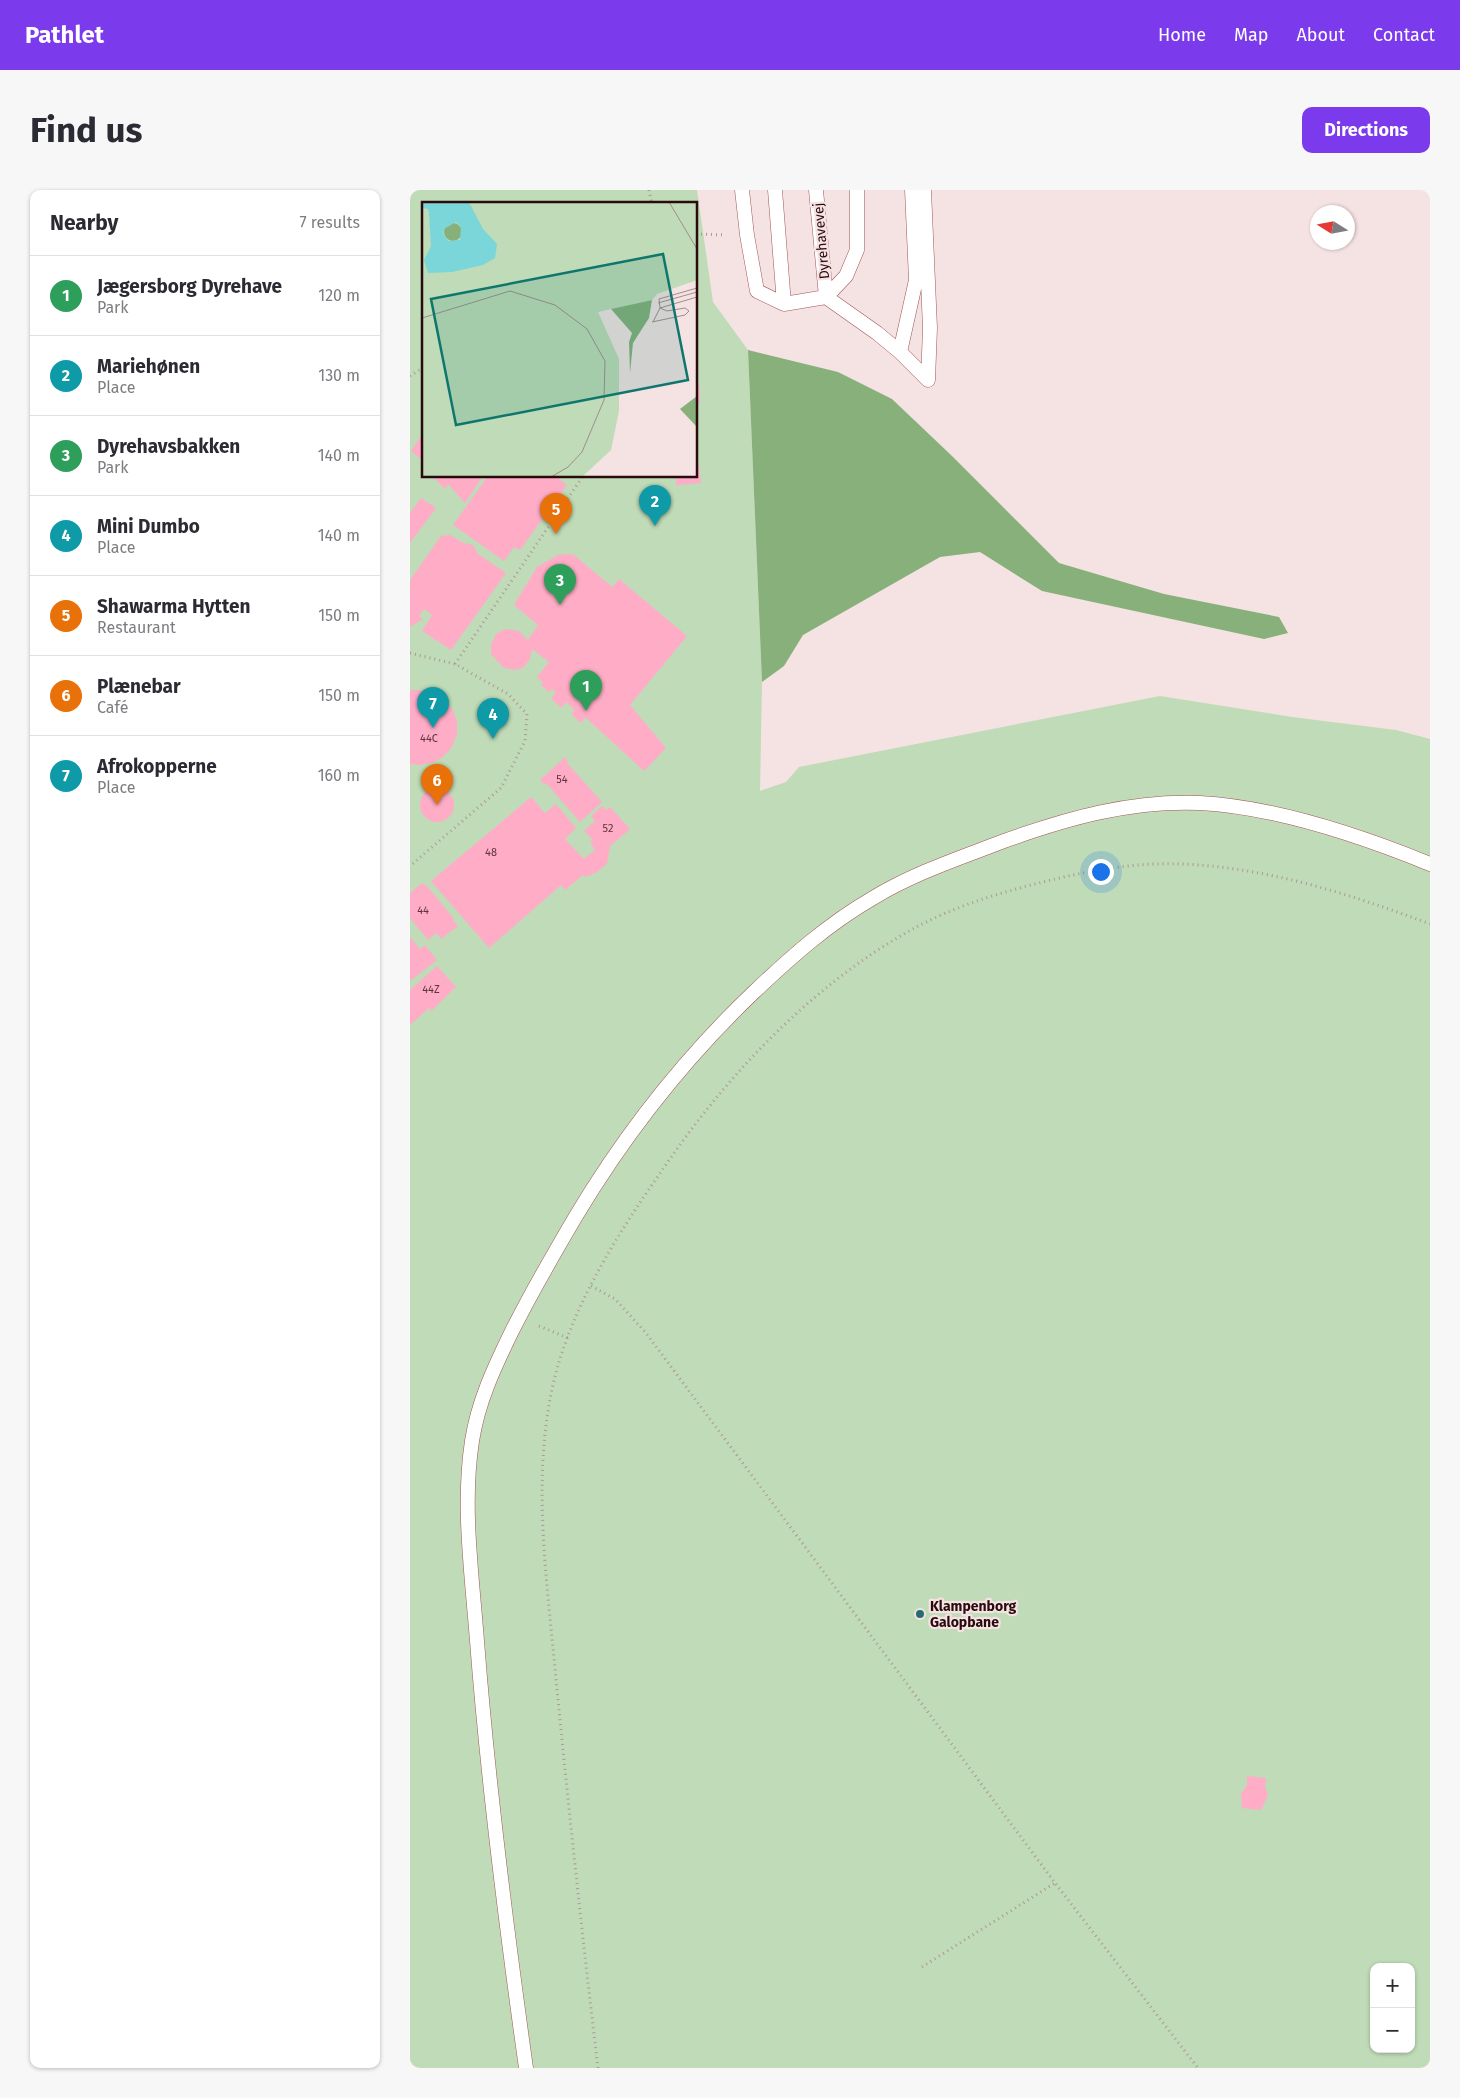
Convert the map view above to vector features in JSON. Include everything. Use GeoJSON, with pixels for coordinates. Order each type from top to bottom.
{"type":"FeatureCollection","features":[{"type":"Feature","properties":{"kind":"lane"},"geometry":{"type":"LineString","coordinates":[[742,190],[747,235],[757,292],[784,304],[775,190]]}},
{"type":"Feature","properties":{"kind":"lane","name":"Dyrehavevej"},"geometry":{"type":"LineString","coordinates":[[784,304],[826,297],[816,190]]}},
{"type":"Feature","properties":{"kind":"lane"},"geometry":{"type":"LineString","coordinates":[[857,190],[857,250],[846,276],[826,297],[878,333],[928,380],[930,328],[924,190]]}},
{"type":"Feature","properties":{"kind":"lane"},"geometry":{"type":"LineString","coordinates":[[900,352],[916,280],[912,190]]}},
{"type":"Feature","properties":{"kind":"lane"},"geometry":{"type":"LineString","coordinates":[[526,2068],[504,1918],[484,1740],[468,1503],[472,1438],[489,1378],[519,1318],[549,1260],[593,1186],[625,1139],[662,1091],[715,1030],[797,951],[877,895],[916,875],[1002,842],[1113,808],[1201,803],[1245,809],[1305,822],[1360,838],[1430,864]]}},
{"type":"Feature","properties":{"kind":"path"},"geometry":{"type":"LineString","coordinates":[[698,234],[747,235]]}},
{"type":"Feature","properties":{"kind":"path"},"geometry":{"type":"LineString","coordinates":[[410,376],[422,367]]}},
{"type":"Feature","properties":{"kind":"path"},"geometry":{"type":"LineString","coordinates":[[455,664],[581,478]]}},
{"type":"Feature","properties":{"kind":"path"},"geometry":{"type":"LineString","coordinates":[[410,654],[455,664],[508,694],[527,714],[525,741],[501,788],[410,866]]}},
{"type":"Feature","properties":{"kind":"path"},"geometry":{"type":"LineString","coordinates":[[598,2068],[584,1957],[560,1716],[542,1500],[544,1439],[549,1402],[558,1368],[568,1338],[591,1286],[622,1231],[676,1150],[721,1092],[760,1049],[848,972],[912,929],[989,896],[1076,873],[1109,867],[1180,864],[1222,867],[1301,881],[1373,902],[1430,924]]}},
{"type":"Feature","properties":{"kind":"path"},"geometry":{"type":"LineString","coordinates":[[591,1286],[615,1300],[646,1333],[1056,1883],[1198,2068]]}},
{"type":"Feature","properties":{"kind":"path"},"geometry":{"type":"LineString","coordinates":[[519,1318],[568,1338]]}},
{"type":"Feature","properties":{"kind":"path"},"geometry":{"type":"LineString","coordinates":[[922,1967],[1056,1883]]}},
{"type":"Feature","properties":{"kind":"green space","name":"Klampenborg Galopbane"},"geometry":{"type":"Polygon","coordinates":[[[410,190],[697,190],[713,302],[748,350],[762,682],[760,791],[786,782],[799,767],[1160,696],[1292,717],[1396,730],[1430,739],[1430,2068],[410,2068],[410,190]]]}},
{"type":"Feature","properties":{"kind":"green space"},"geometry":{"type":"Polygon","coordinates":[[[748,350],[838,372],[892,399],[1059,563],[1164,594],[1279,617],[1288,633],[1264,639],[1042,591],[980,552],[940,557],[803,635],[784,666],[762,682],[748,350]]]}},
{"type":"Feature","properties":{"kind":"building"},"geometry":{"type":"Polygon","coordinates":[[[698,383],[699,383],[700,403],[698,403],[698,383]]]}},
{"type":"Feature","properties":{"kind":"building"},"geometry":{"type":"Polygon","coordinates":[[[422,435],[422,460],[411,451],[422,435]]]}},
{"type":"Feature","properties":{"kind":"building"},"geometry":{"type":"Polygon","coordinates":[[[698,460],[701,483],[676,485],[676,478],[698,478],[698,460]]]}},
{"type":"Feature","properties":{"kind":"building"},"geometry":{"type":"Polygon","coordinates":[[[434,478],[482,478],[465,503],[448,484],[445,489],[434,478]]]}},
{"type":"Feature","properties":{"kind":"building"},"geometry":{"type":"Polygon","coordinates":[[[487,478],[558,478],[567,485],[520,550],[514,547],[504,561],[453,525],[487,478]]]}},
{"type":"Feature","properties":{"kind":"building"},"geometry":{"type":"Polygon","coordinates":[[[421,498],[436,508],[410,543],[410,513],[421,498]]]}},
{"type":"Feature","properties":{"kind":"building"},"geometry":{"type":"Polygon","coordinates":[[[450,535],[465,544],[474,546],[477,553],[506,573],[451,650],[422,631],[432,615],[424,609],[419,616],[423,619],[410,627],[410,580],[441,536],[450,535]]]}},
{"type":"Feature","properties":{"kind":"building"},"geometry":{"type":"Polygon","coordinates":[[[558,555],[574,555],[612,587],[619,579],[687,636],[630,705],[666,748],[644,771],[585,717],[581,723],[571,714],[575,710],[566,702],[561,708],[551,698],[556,693],[552,689],[549,692],[541,685],[543,682],[537,677],[549,662],[532,649],[530,659],[523,668],[514,670],[504,668],[491,654],[491,645],[496,634],[505,629],[519,631],[528,640],[538,625],[514,605],[537,567],[558,555]]]}},
{"type":"Feature","properties":{"kind":"building"},"geometry":{"type":"Polygon","coordinates":[[[410,691],[435,693],[445,700],[452,709],[457,721],[457,734],[452,747],[443,757],[432,763],[410,764],[410,691]]]}},
{"type":"Feature","properties":{"kind":"building"},"geometry":{"type":"Polygon","coordinates":[[[565,757],[567,763],[602,802],[580,822],[546,783],[545,785],[540,780],[565,757]]]}},
{"type":"Feature","properties":{"kind":"building"},"geometry":{"type":"Polygon","coordinates":[[[437,788],[444,789],[449,793],[453,798],[453,812],[449,817],[444,821],[437,822],[430,821],[425,817],[421,812],[420,805],[421,798],[425,793],[430,789],[437,788]]]}},
{"type":"Feature","properties":{"kind":"building"},"geometry":{"type":"Polygon","coordinates":[[[531,797],[545,813],[556,804],[576,828],[565,839],[584,859],[595,850],[590,842],[593,840],[584,831],[595,821],[591,816],[602,806],[606,810],[610,807],[630,829],[610,846],[607,864],[597,872],[585,877],[583,875],[565,890],[561,885],[489,948],[431,881],[531,797]]]}},
{"type":"Feature","properties":{"kind":"building"},"geometry":{"type":"Polygon","coordinates":[[[422,883],[428,887],[458,926],[441,939],[436,933],[428,940],[410,918],[410,893],[422,883]]]}},
{"type":"Feature","properties":{"kind":"building"},"geometry":{"type":"Polygon","coordinates":[[[410,937],[420,949],[425,945],[437,960],[410,981],[410,937]]]}},
{"type":"Feature","properties":{"kind":"building"},"geometry":{"type":"Polygon","coordinates":[[[437,966],[456,987],[431,1011],[429,1008],[410,1025],[410,990],[437,966]]]}},
{"type":"Feature","properties":{"kind":"building"},"geometry":{"type":"Polygon","coordinates":[[[1247,1776],[1266,1778],[1265,1787],[1268,1795],[1261,1810],[1242,1808],[1241,1794],[1247,1785],[1247,1776]]]}},
{"type":"Feature","properties":{"kind":"place","name":"Mariehønen"},"geometry":{"type":"Point","coordinates":[655,526]}},
{"type":"Feature","properties":{"kind":"place","name":"Shawarma Hytten"},"geometry":{"type":"Point","coordinates":[556,534]}},
{"type":"Feature","properties":{"kind":"place","name":"Dyrehavsbakken"},"geometry":{"type":"Point","coordinates":[560,605]}},
{"type":"Feature","properties":{"kind":"place","name":"Jægersborg Dyrehave"},"geometry":{"type":"Point","coordinates":[586,711]}},
{"type":"Feature","properties":{"kind":"place","name":"Afrokopperne"},"geometry":{"type":"Point","coordinates":[433,728]}},
{"type":"Feature","properties":{"kind":"place","name":"Mini Dumbo"},"geometry":{"type":"Point","coordinates":[493,739]}},
{"type":"Feature","properties":{"kind":"place","name":"Plænebar"},"geometry":{"type":"Point","coordinates":[437,805]}},
{"type":"Feature","properties":{"kind":"place","name":"Klampenborg Galopbane"},"geometry":{"type":"Point","coordinates":[920,1614]}}]}
